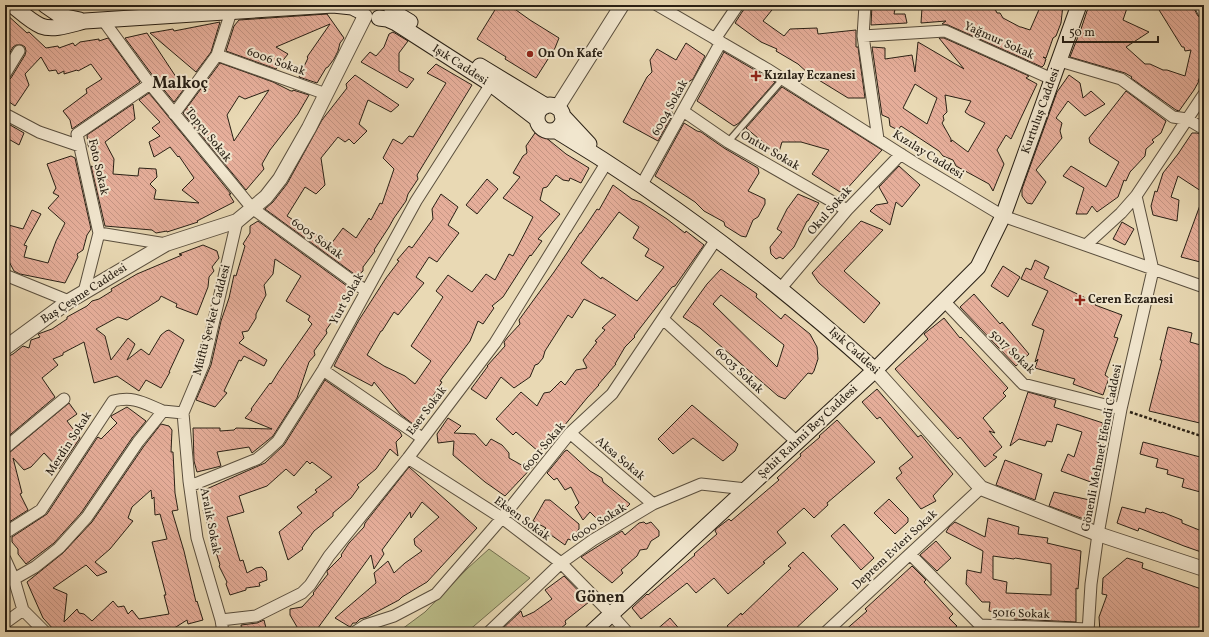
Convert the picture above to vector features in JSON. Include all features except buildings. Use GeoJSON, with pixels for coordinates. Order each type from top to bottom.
{"type":"FeatureCollection","features":[{"type":"Feature","properties":{"kind":"main road"},"geometry":{"type":"LineString","coordinates":[[12,5],[33,22],[42,26],[57,27],[85,21]]}},
{"type":"Feature","properties":{"kind":"main road"},"geometry":{"type":"LineString","coordinates":[[45,5],[61,16],[85,21]]}},
{"type":"Feature","properties":{"kind":"main road"},"geometry":{"type":"LineString","coordinates":[[366,12],[386,12],[389,5]]}},
{"type":"Feature","properties":{"kind":"main road","name":"Işık Caddesi"},"geometry":{"type":"LineString","coordinates":[[389,5],[395,13],[555,110],[606,162]]}},
{"type":"Feature","properties":{"kind":"main road","name":"Kurtuluş Caddesi"},"geometry":{"type":"LineString","coordinates":[[1003,216],[1079,5]]}},
{"type":"Feature","properties":{"kind":"main road","name":"Işık Caddesi"},"geometry":{"type":"LineString","coordinates":[[85,21],[231,12],[248,8],[316,6],[352,7],[387,19],[396,23],[490,84],[537,120],[543,129],[555,130],[606,162],[717,238],[781,288],[876,370]]}},
{"type":"Feature","properties":{"kind":"main road"},"geometry":{"type":"LineString","coordinates":[[537,120],[539,111],[555,110],[561,124],[555,130]]}},
{"type":"Feature","properties":{"kind":"main road","name":"Şehit Rahmi Bey Caddesi"},"geometry":{"type":"LineString","coordinates":[[592,632],[876,370],[978,267],[1003,216]]}},
{"type":"Feature","properties":{"kind":"street"},"geometry":{"type":"LineString","coordinates":[[555,110],[622,5]]}},
{"type":"Feature","properties":{"kind":"street","name":"Kızılay Caddesi"},"geometry":{"type":"LineString","coordinates":[[657,5],[783,79],[901,154],[1003,216],[1204,287]]}},
{"type":"Feature","properties":{"kind":"street","name":"6004 Sokak"},"geometry":{"type":"LineString","coordinates":[[641,186],[683,112],[718,40],[738,5]]}},
{"type":"Feature","properties":{"kind":"street"},"geometry":{"type":"LineString","coordinates":[[865,5],[863,36],[878,139]]}},
{"type":"Feature","properties":{"kind":"street"},"geometry":{"type":"LineString","coordinates":[[1200,5],[1204,13]]}},
{"type":"Feature","properties":{"kind":"street"},"geometry":{"type":"LineString","coordinates":[[174,114],[216,55],[231,12]]}},
{"type":"Feature","properties":{"kind":"street"},"geometry":{"type":"LineString","coordinates":[[237,221],[266,197],[280,179],[309,128],[366,12]]}},
{"type":"Feature","properties":{"kind":"street","name":"Topçu Sokak"},"geometry":{"type":"LineString","coordinates":[[103,20],[150,84],[252,208]]}},
{"type":"Feature","properties":{"kind":"street","name":"Yağmur Sokak"},"geometry":{"type":"LineString","coordinates":[[863,36],[945,31],[1052,79]]}},
{"type":"Feature","properties":{"kind":"street"},"geometry":{"type":"LineString","coordinates":[[5,74],[19,51]]}},
{"type":"Feature","properties":{"kind":"street","name":"6006 Sokak"},"geometry":{"type":"LineString","coordinates":[[216,55],[326,94]]}},
{"type":"Feature","properties":{"kind":"street"},"geometry":{"type":"LineString","coordinates":[[1060,61],[1121,79],[1172,117],[1187,119],[1204,129]]}},
{"type":"Feature","properties":{"kind":"street","name":"Foto Sokak"},"geometry":{"type":"LineString","coordinates":[[84,292],[99,233],[77,134],[150,84]]}},
{"type":"Feature","properties":{"kind":"street","name":"Yurt Sokak"},"geometry":{"type":"LineString","coordinates":[[190,486],[257,459],[278,441],[323,370],[416,200],[490,84]]}},
{"type":"Feature","properties":{"kind":"street"},"geometry":{"type":"LineString","coordinates":[[1086,245],[1121,213],[1136,196],[1204,94]]}},
{"type":"Feature","properties":{"kind":"street","name":"Ontur Sokak"},"geometry":{"type":"LineString","coordinates":[[683,112],[728,142],[847,210]]}},
{"type":"Feature","properties":{"kind":"street"},"geometry":{"type":"LineString","coordinates":[[5,114],[39,132],[80,146]]}},
{"type":"Feature","properties":{"kind":"street","name":"Okul Sokak"},"geometry":{"type":"LineString","coordinates":[[781,288],[847,210],[901,154]]}},
{"type":"Feature","properties":{"kind":"street","name":"Eser Sokak"},"geometry":{"type":"LineString","coordinates":[[221,620],[256,616],[302,593],[310,585],[329,556],[408,458],[495,343],[606,162]]}},
{"type":"Feature","properties":{"kind":"street"},"geometry":{"type":"LineString","coordinates":[[1136,196],[1153,270]]}},
{"type":"Feature","properties":{"kind":"street","name":"6005 Sokak"},"geometry":{"type":"LineString","coordinates":[[252,208],[366,291]]}},
{"type":"Feature","properties":{"kind":"street","name":"Baş Çeşme Caddesi"},"geometry":{"type":"LineString","coordinates":[[5,348],[69,301],[166,244],[237,221]]}},
{"type":"Feature","properties":{"kind":"street","name":"Müftü Şevket Caddesi"},"geometry":{"type":"LineString","coordinates":[[183,413],[204,363],[237,221]]}},
{"type":"Feature","properties":{"kind":"street","name":"Baş Çeşme Caddesi"},"geometry":{"type":"LineString","coordinates":[[99,233],[166,244]]}},
{"type":"Feature","properties":{"kind":"street","name":"6001 Sokak"},"geometry":{"type":"LineString","coordinates":[[355,632],[369,628],[436,594],[502,518],[570,433],[612,394],[717,238]]}},
{"type":"Feature","properties":{"kind":"street","name":"Gönenli Mehmet Efendi Caddesi"},"geometry":{"type":"LineString","coordinates":[[1088,631],[1091,584],[1098,534],[1121,409],[1153,270]]}},
{"type":"Feature","properties":{"kind":"street"},"geometry":{"type":"LineString","coordinates":[[5,275],[69,301]]}},
{"type":"Feature","properties":{"kind":"street","name":"5017 Sokak"},"geometry":{"type":"LineString","coordinates":[[944,301],[1023,384],[1121,409]]}},
{"type":"Feature","properties":{"kind":"street","name":"6003 Sokak"},"geometry":{"type":"LineString","coordinates":[[663,319],[797,442]]}},
{"type":"Feature","properties":{"kind":"street"},"geometry":{"type":"LineString","coordinates":[[323,370],[422,438]]}},
{"type":"Feature","properties":{"kind":"street","name":"Işık Caddesi"},"geometry":{"type":"LineString","coordinates":[[876,370],[981,488],[1098,534],[1204,569]]}},
{"type":"Feature","properties":{"kind":"street","name":"Merdin Sokak"},"geometry":{"type":"LineString","coordinates":[[5,533],[41,510],[113,401],[123,398],[136,399],[163,411]]}},
{"type":"Feature","properties":{"kind":"street"},"geometry":{"type":"LineString","coordinates":[[5,448],[64,399]]}},
{"type":"Feature","properties":{"kind":"street"},"geometry":{"type":"LineString","coordinates":[[14,580],[35,567],[58,548],[87,517],[138,442],[163,411],[183,413]]}},
{"type":"Feature","properties":{"kind":"street","name":"Aralık Sokak"},"geometry":{"type":"LineString","coordinates":[[183,413],[197,538],[221,620],[223,632]]}},
{"type":"Feature","properties":{"kind":"street","name":"Aksa Sokak"},"geometry":{"type":"LineString","coordinates":[[570,433],[653,504]]}},
{"type":"Feature","properties":{"kind":"street","name":"Eksen Sokak"},"geometry":{"type":"LineString","coordinates":[[408,458],[502,518],[561,563],[628,632]]}},
{"type":"Feature","properties":{"kind":"street","name":"6000 Sokak"},"geometry":{"type":"LineString","coordinates":[[489,632],[561,563],[593,540],[653,504],[701,484],[746,489]]}},
{"type":"Feature","properties":{"kind":"street","name":"Deprem Evleri Sokak"},"geometry":{"type":"LineString","coordinates":[[826,632],[981,488]]}},
{"type":"Feature","properties":{"kind":"street","name":"5016 Sokak"},"geometry":{"type":"LineString","coordinates":[[910,554],[978,629],[1088,631]]}},
{"type":"Feature","properties":{"kind":"street"},"geometry":{"type":"LineString","coordinates":[[5,559],[14,580],[23,610],[45,632]]}},
{"type":"Feature","properties":{"kind":"street"},"geometry":{"type":"LineString","coordinates":[[5,623],[23,610]]}},
{"type":"Feature","properties":{"kind":"lane"},"geometry":{"type":"LineString","coordinates":[[728,142],[783,79]]}},
{"type":"Feature","properties":{"kind":"path"},"geometry":{"type":"LineString","coordinates":[[1121,409],[1204,436]]}},
{"type":"Feature","properties":{"kind":"green space"},"geometry":{"type":"Polygon","coordinates":[[[489,549],[530,578],[467,632],[398,632],[425,612],[489,549]]]}},
{"type":"Feature","properties":{"kind":"place","name":"On On Kafe"},"geometry":{"type":"Point","coordinates":[530,54]}},
{"type":"Feature","properties":{"kind":"place","name":"Kızılay Eczanesi"},"geometry":{"type":"Point","coordinates":[756,76]}},
{"type":"Feature","properties":{"kind":"place","name":"Ceren Eczanesi"},"geometry":{"type":"Point","coordinates":[1080,300]}},
{"type":"Feature","properties":{"kind":"district","name":"Malkoç"},"geometry":{"type":"Point","coordinates":[180,84]}},
{"type":"Feature","properties":{"kind":"district","name":"Gönen"},"geometry":{"type":"Point","coordinates":[600,598]}}]}
